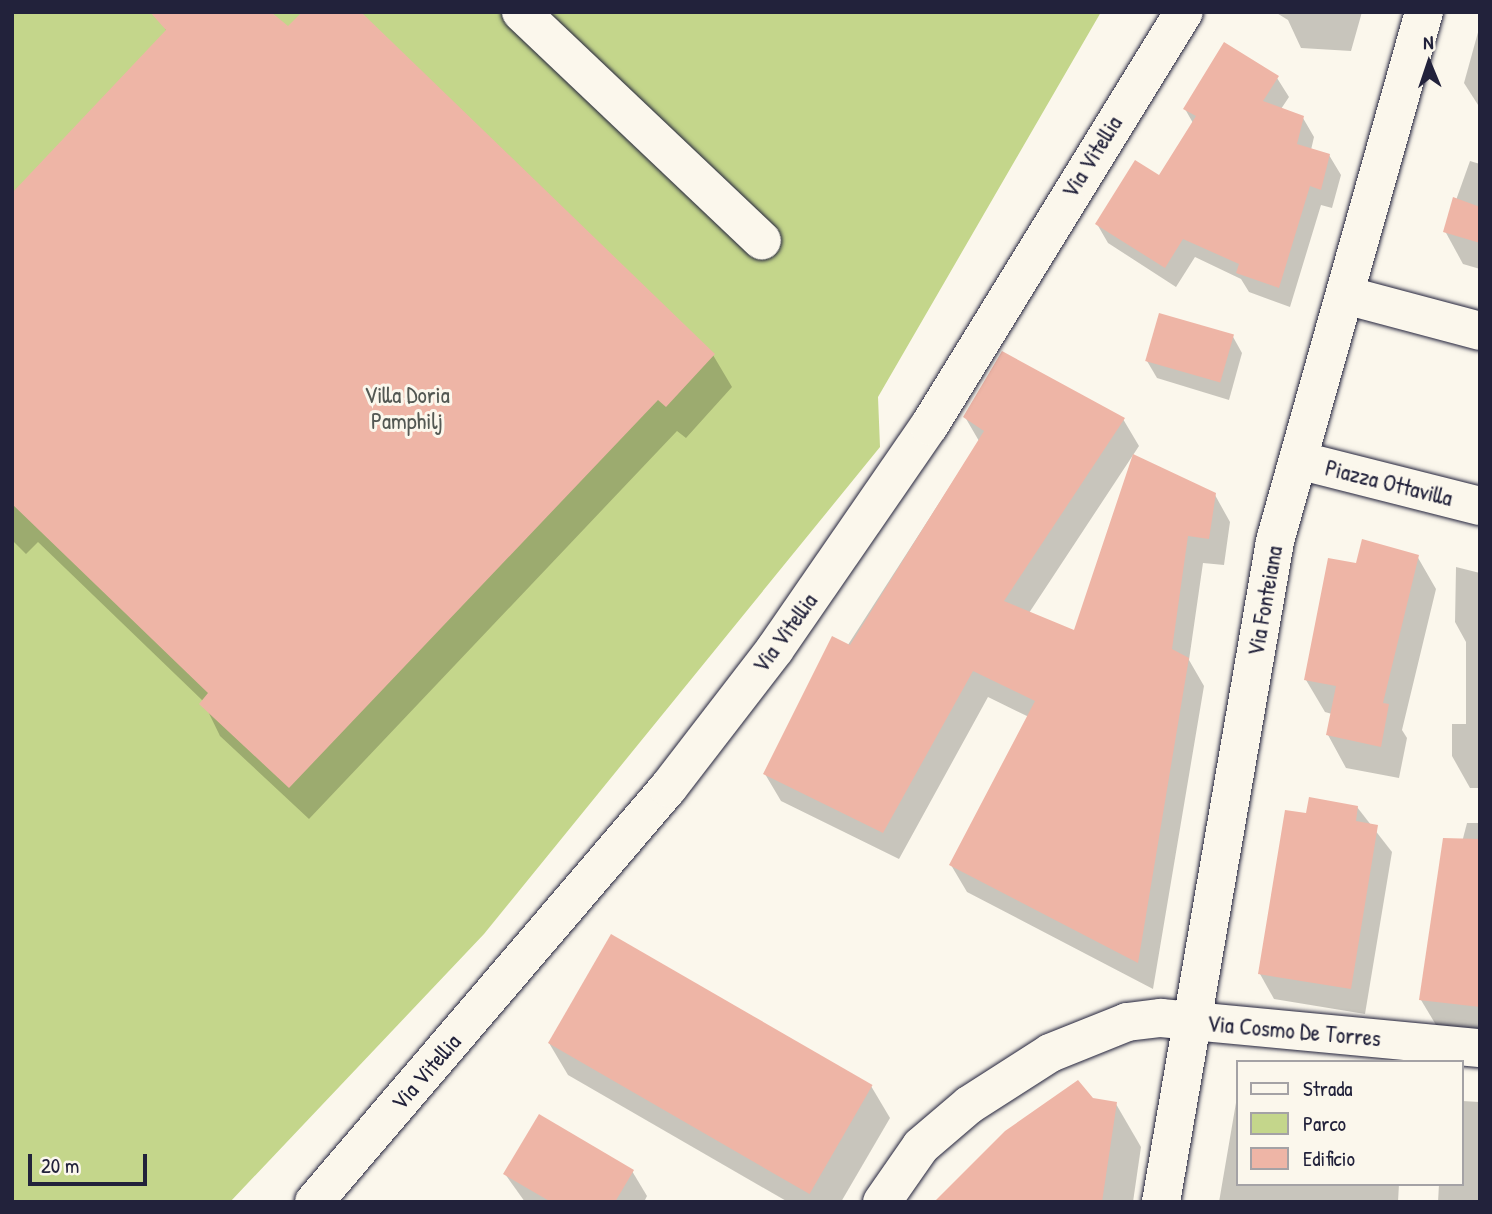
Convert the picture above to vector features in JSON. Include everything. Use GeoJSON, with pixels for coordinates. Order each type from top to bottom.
{"type":"FeatureCollection","features":[{"type":"Feature","properties":{"kind":"street"},"geometry":{"type":"LineString","coordinates":[[522,12],[762,241]]}},
{"type":"Feature","properties":{"kind":"street","name":"Via Vitellia"},"geometry":{"type":"LineString","coordinates":[[314,1202],[668,788],[775,649],[929,426],[1184,12]]}},
{"type":"Feature","properties":{"kind":"street","name":"Via Fonteiana"},"geometry":{"type":"LineString","coordinates":[[1161,1202],[1275,541],[1424,12]]}},
{"type":"Feature","properties":{"kind":"street"},"geometry":{"type":"LineString","coordinates":[[1345,295],[1480,331]]}},
{"type":"Feature","properties":{"kind":"street","name":"Piazza Ottavilla"},"geometry":{"type":"LineString","coordinates":[[1298,460],[1480,506]]}},
{"type":"Feature","properties":{"kind":"street","name":"Via Cosmo De Torres"},"geometry":{"type":"LineString","coordinates":[[881,1202],[931,1137],[1035,1061],[1127,1022],[1192,1021],[1480,1048]]}},
{"type":"Feature","properties":{"kind":"green space","name":"Villa Doria Pamphilj"},"geometry":{"type":"Polygon","coordinates":[[[12,12],[1101,12],[878,397],[880,447],[484,934],[230,1202],[12,1202],[12,12]]]}},
{"type":"Feature","properties":{"kind":"building"},"geometry":{"type":"Polygon","coordinates":[[[150,12],[271,12],[288,26],[302,12],[361,12],[715,354],[666,407],[658,400],[289,788],[199,704],[208,693],[12,504],[12,193],[166,30],[150,12]]]}},
{"type":"Feature","properties":{"kind":"building"},"geometry":{"type":"Polygon","coordinates":[[[1224,42],[1279,76],[1263,101],[1304,116],[1297,144],[1330,154],[1321,190],[1310,186],[1279,288],[1236,273],[1239,264],[1183,239],[1165,268],[1095,224],[1135,160],[1159,175],[1196,116],[1183,109],[1224,42]]]}},
{"type":"Feature","properties":{"kind":"building"},"geometry":{"type":"Polygon","coordinates":[[[1453,197],[1480,207],[1480,243],[1443,232],[1453,197]]]}},
{"type":"Feature","properties":{"kind":"building"},"geometry":{"type":"Polygon","coordinates":[[[1159,313],[1234,334],[1220,383],[1145,361],[1159,313]]]}},
{"type":"Feature","properties":{"kind":"building"},"geometry":{"type":"Polygon","coordinates":[[[1002,351],[1125,418],[1004,601],[1074,630],[1133,454],[1216,493],[1209,539],[1188,536],[1172,649],[1189,658],[1138,963],[949,865],[1035,701],[973,671],[883,833],[763,774],[832,636],[850,645],[984,431],[963,417],[1002,351]]]}},
{"type":"Feature","properties":{"kind":"building"},"geometry":{"type":"Polygon","coordinates":[[[1362,539],[1419,555],[1383,703],[1389,704],[1381,747],[1326,735],[1336,686],[1304,680],[1328,558],[1356,563],[1362,539]]]}},
{"type":"Feature","properties":{"kind":"building"},"geometry":{"type":"Polygon","coordinates":[[[1309,797],[1358,806],[1356,821],[1378,825],[1351,989],[1258,974],[1285,810],[1306,813],[1309,797]]]}},
{"type":"Feature","properties":{"kind":"building"},"geometry":{"type":"Polygon","coordinates":[[[1443,838],[1480,839],[1480,1007],[1419,1000],[1443,838]]]}},
{"type":"Feature","properties":{"kind":"building"},"geometry":{"type":"Polygon","coordinates":[[[611,934],[873,1085],[810,1194],[548,1043],[611,934]]]}},
{"type":"Feature","properties":{"kind":"building"},"geometry":{"type":"Polygon","coordinates":[[[1078,1080],[1093,1098],[1117,1102],[1102,1202],[934,1202],[1005,1131],[1078,1080]]]}},
{"type":"Feature","properties":{"kind":"building"},"geometry":{"type":"Polygon","coordinates":[[[539,1114],[634,1170],[615,1202],[551,1202],[503,1174],[539,1114]]]}}]}
